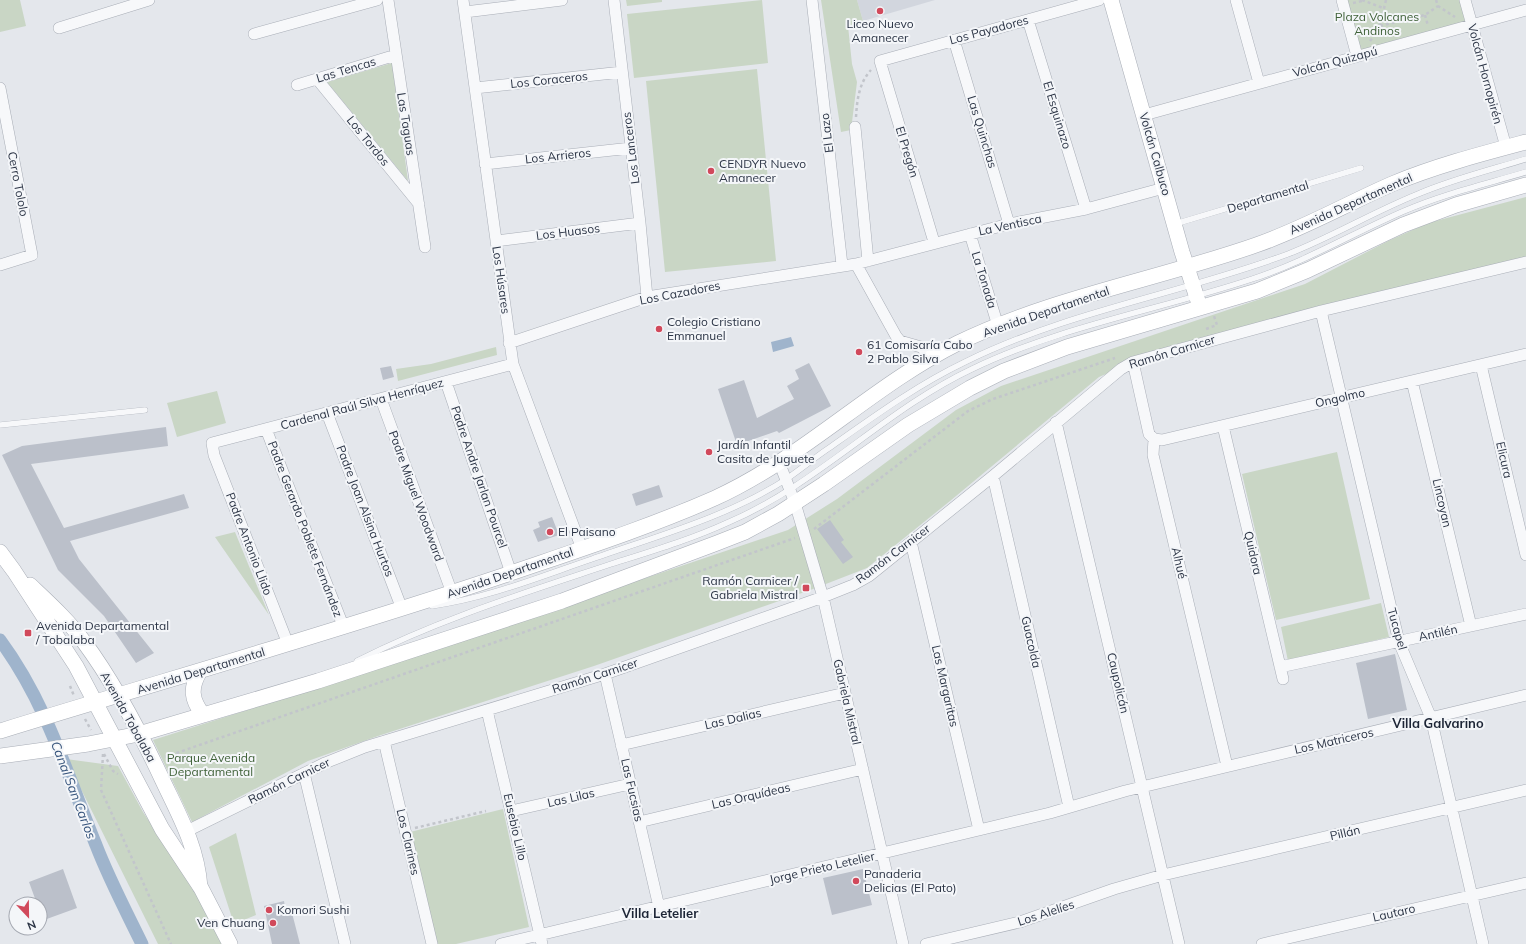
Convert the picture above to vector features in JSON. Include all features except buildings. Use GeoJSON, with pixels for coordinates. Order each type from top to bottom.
{"type":"FeatureCollection","features":[{"type":"Feature","properties":{"kind":"main road","name":"Volcán Calbuco"},"geometry":{"type":"LineString","coordinates":[[1111,0],[1174,225],[1196,295]]}},
{"type":"Feature","properties":{"kind":"main road","name":"Avenida Departamental"},"geometry":{"type":"LineString","coordinates":[[0,731],[96,704],[118,696],[344,628],[452,593],[582,549],[717,497],[779,462],[821,434],[903,375],[932,357],[998,326],[1070,301],[1187,267],[1272,239],[1391,185],[1436,167],[1526,142]]}},
{"type":"Feature","properties":{"kind":"main road"},"geometry":{"type":"LineString","coordinates":[[0,756],[88,744],[139,734],[318,681],[562,601],[710,546],[746,532],[792,497],[908,425],[987,380],[1035,358],[1067,347],[1196,295],[1257,291],[1282,281],[1380,235],[1433,213],[1526,185]]}},
{"type":"Feature","properties":{"kind":"main road","name":"Avenida Tobalaba"},"geometry":{"type":"LineString","coordinates":[[0,552],[72,660],[96,704],[110,740],[162,829],[201,888],[230,944]]}},
{"type":"Feature","properties":{"kind":"main road","name":"Avenida Tobalaba"},"geometry":{"type":"LineString","coordinates":[[14,571],[75,630],[93,654],[118,696],[139,734],[187,830],[196,854],[201,888]]}},
{"type":"Feature","properties":{"kind":"main road"},"geometry":{"type":"LineString","coordinates":[[200,671],[192,692],[195,704],[203,714]]}},
{"type":"Feature","properties":{"kind":"street"},"geometry":{"type":"LineString","coordinates":[[59,28],[149,0]]}},
{"type":"Feature","properties":{"kind":"street"},"geometry":{"type":"LineString","coordinates":[[254,34],[377,0]]}},
{"type":"Feature","properties":{"kind":"street","name":"Las Taguas"},"geometry":{"type":"LineString","coordinates":[[388,0],[425,247]]}},
{"type":"Feature","properties":{"kind":"street","name":"Los Húsares"},"geometry":{"type":"LineString","coordinates":[[463,0],[513,364],[582,549]]}},
{"type":"Feature","properties":{"kind":"street"},"geometry":{"type":"LineString","coordinates":[[465,12],[562,0]]}},
{"type":"Feature","properties":{"kind":"street","name":"Los Lanceros"},"geometry":{"type":"LineString","coordinates":[[614,0],[640,223],[647,297]]}},
{"type":"Feature","properties":{"kind":"street","name":"El Lazo"},"geometry":{"type":"LineString","coordinates":[[812,0],[842,265]]}},
{"type":"Feature","properties":{"kind":"street","name":"Los Payadores"},"geometry":{"type":"LineString","coordinates":[[880,61],[1099,0]]}},
{"type":"Feature","properties":{"kind":"street"},"geometry":{"type":"LineString","coordinates":[[1236,0],[1259,83]]}},
{"type":"Feature","properties":{"kind":"street"},"geometry":{"type":"LineString","coordinates":[[1342,0],[1357,56]]}},
{"type":"Feature","properties":{"kind":"street","name":"Volcán Hornopirén"},"geometry":{"type":"LineString","coordinates":[[1465,0],[1506,147]]}},
{"type":"Feature","properties":{"kind":"street","name":"Volcán Quizapú"},"geometry":{"type":"LineString","coordinates":[[1144,115],[1526,10]]}},
{"type":"Feature","properties":{"kind":"street","name":"El Esquinazo"},"geometry":{"type":"LineString","coordinates":[[1028,20],[1086,210]]}},
{"type":"Feature","properties":{"kind":"street","name":"Las Quinchas"},"geometry":{"type":"LineString","coordinates":[[954,40],[1009,224]]}},
{"type":"Feature","properties":{"kind":"street","name":"Las Tencas"},"geometry":{"type":"LineString","coordinates":[[297,85],[396,55]]}},
{"type":"Feature","properties":{"kind":"street","name":"El Pregón"},"geometry":{"type":"LineString","coordinates":[[880,61],[934,242]]}},
{"type":"Feature","properties":{"kind":"street","name":"Los Coraceros"},"geometry":{"type":"LineString","coordinates":[[475,88],[622,72]]}},
{"type":"Feature","properties":{"kind":"street","name":"Los Tordos"},"geometry":{"type":"LineString","coordinates":[[317,79],[419,204]]}},
{"type":"Feature","properties":{"kind":"street","name":"Cerro Tololo"},"geometry":{"type":"LineString","coordinates":[[0,88],[32,255],[0,265]]}},
{"type":"Feature","properties":{"kind":"street"},"geometry":{"type":"LineString","coordinates":[[855,127],[868,261]]}},
{"type":"Feature","properties":{"kind":"street","name":"Los Arrieros"},"geometry":{"type":"LineString","coordinates":[[485,164],[631,148]]}},
{"type":"Feature","properties":{"kind":"street","name":"La Ventisca"},"geometry":{"type":"LineString","coordinates":[[856,264],[934,242],[1009,224],[1086,210],[1164,188]]}},
{"type":"Feature","properties":{"kind":"street","name":"Los Huasos"},"geometry":{"type":"LineString","coordinates":[[496,241],[640,223]]}},
{"type":"Feature","properties":{"kind":"street","name":"La Tonada"},"geometry":{"type":"LineString","coordinates":[[970,234],[998,326]]}},
{"type":"Feature","properties":{"kind":"street","name":"Ramón Carnicer"},"geometry":{"type":"LineString","coordinates":[[187,830],[346,753],[605,674],[853,585],[869,576],[993,476],[1121,369],[1133,362],[1321,311],[1526,262]]}},
{"type":"Feature","properties":{"kind":"street"},"geometry":{"type":"LineString","coordinates":[[856,264],[900,341],[921,347],[932,357]]}},
{"type":"Feature","properties":{"kind":"street","name":"Los Cazadores"},"geometry":{"type":"LineString","coordinates":[[510,343],[647,297],[856,264]]}},
{"type":"Feature","properties":{"kind":"street","name":"Tucapel"},"geometry":{"type":"LineString","coordinates":[[1321,311],[1399,642],[1431,718],[1483,944]]}},
{"type":"Feature","properties":{"kind":"street","name":"Ongolmo"},"geometry":{"type":"LineString","coordinates":[[1154,439],[1162,440],[1526,354]]}},
{"type":"Feature","properties":{"kind":"street","name":"Alhué"},"geometry":{"type":"LineString","coordinates":[[1133,362],[1149,434],[1154,439],[1153,455],[1227,766]]}},
{"type":"Feature","properties":{"kind":"street","name":"Cardenal Raúl Silva Henríquez"},"geometry":{"type":"LineString","coordinates":[[212,443],[513,364]]}},
{"type":"Feature","properties":{"kind":"street","name":"Elicura"},"geometry":{"type":"LineString","coordinates":[[1481,365],[1526,555]]}},
{"type":"Feature","properties":{"kind":"street","name":"Lincoyan"},"geometry":{"type":"LineString","coordinates":[[1412,381],[1471,626]]}},
{"type":"Feature","properties":{"kind":"street","name":"Padre Andre Jarlan Pourcel"},"geometry":{"type":"LineString","coordinates":[[446,382],[511,573]]}},
{"type":"Feature","properties":{"kind":"street","name":"Padre Miguel Woodward"},"geometry":{"type":"LineString","coordinates":[[381,399],[452,593]]}},
{"type":"Feature","properties":{"kind":"street","name":"Padre Joan Alsina Hurtos"},"geometry":{"type":"LineString","coordinates":[[327,413],[402,609]]}},
{"type":"Feature","properties":{"kind":"street","name":"Caupolicán"},"geometry":{"type":"LineString","coordinates":[[1056,422],[1179,944]]}},
{"type":"Feature","properties":{"kind":"street","name":"Quidora"},"geometry":{"type":"LineString","coordinates":[[1223,426],[1283,680]]}},
{"type":"Feature","properties":{"kind":"street","name":"Padre Gerardo Poblete Fernández"},"geometry":{"type":"LineString","coordinates":[[266,429],[344,628]]}},
{"type":"Feature","properties":{"kind":"street","name":"Padre Antonio Llido"},"geometry":{"type":"LineString","coordinates":[[212,443],[214,454],[288,644]]}},
{"type":"Feature","properties":{"kind":"street","name":"Gabriela Mistral"},"geometry":{"type":"LineString","coordinates":[[779,462],[792,497],[823,597],[903,944]]}},
{"type":"Feature","properties":{"kind":"street","name":"Guacolda"},"geometry":{"type":"LineString","coordinates":[[993,476],[1069,807]]}},
{"type":"Feature","properties":{"kind":"street","name":"Las Margaritas"},"geometry":{"type":"LineString","coordinates":[[911,542],[979,830]]}},
{"type":"Feature","properties":{"kind":"street","name":"Antilén"},"geometry":{"type":"LineString","coordinates":[[1280,667],[1526,614]]}},
{"type":"Feature","properties":{"kind":"street","name":"Las Fucsias"},"geometry":{"type":"LineString","coordinates":[[605,674],[659,907]]}},
{"type":"Feature","properties":{"kind":"street","name":"Las Dalias"},"geometry":{"type":"LineString","coordinates":[[621,745],[845,693]]}},
{"type":"Feature","properties":{"kind":"street","name":"Los Matriceros"},"geometry":{"type":"LineString","coordinates":[[1142,787],[1526,695]]}},
{"type":"Feature","properties":{"kind":"street","name":"Eusebio Lillo"},"geometry":{"type":"LineString","coordinates":[[487,710],[541,939]]}},
{"type":"Feature","properties":{"kind":"street","name":"Los Clarines"},"geometry":{"type":"LineString","coordinates":[[384,741],[432,944]]}},
{"type":"Feature","properties":{"kind":"street","name":"Las Orquídeas"},"geometry":{"type":"LineString","coordinates":[[639,822],[863,769]]}},
{"type":"Feature","properties":{"kind":"street"},"geometry":{"type":"LineString","coordinates":[[304,773],[344,944]]}},
{"type":"Feature","properties":{"kind":"street","name":"Las Lilas"},"geometry":{"type":"LineString","coordinates":[[511,811],[630,784]]}},
{"type":"Feature","properties":{"kind":"street","name":"Jorge Prieto Letelier"},"geometry":{"type":"LineString","coordinates":[[501,944],[541,939],[659,907],[979,830],[1142,787]]}},
{"type":"Feature","properties":{"kind":"street","name":"Pillán"},"geometry":{"type":"LineString","coordinates":[[1163,875],[1526,790]]}},
{"type":"Feature","properties":{"kind":"street","name":"Los Alelíes"},"geometry":{"type":"LineString","coordinates":[[926,944],[1020,922],[1114,889],[1163,875]]}},
{"type":"Feature","properties":{"kind":"street","name":"Lautaro"},"geometry":{"type":"LineString","coordinates":[[1262,944],[1526,883]]}},
{"type":"Feature","properties":{"kind":"lane"},"geometry":{"type":"LineString","coordinates":[[1196,295],[1325,238],[1379,210],[1444,184],[1526,159]]}},
{"type":"Feature","properties":{"kind":"lane","name":"Departamental"},"geometry":{"type":"LineString","coordinates":[[1174,225],[1361,168]]}},
{"type":"Feature","properties":{"kind":"lane"},"geometry":{"type":"LineString","coordinates":[[402,609],[464,601],[512,588],[694,524],[739,505],[786,479],[904,396],[942,373],[992,349],[1079,316],[1196,295],[1252,280],[1407,210],[1526,172]]}},
{"type":"Feature","properties":{"kind":"lane"},"geometry":{"type":"LineString","coordinates":[[0,425],[146,410]]}},
{"type":"Feature","properties":{"kind":"path"},"geometry":{"type":"LineString","coordinates":[[1362,0],[1383,8]]}},
{"type":"Feature","properties":{"kind":"path"},"geometry":{"type":"LineString","coordinates":[[1357,56],[1380,26],[1386,0]]}},
{"type":"Feature","properties":{"kind":"path"},"geometry":{"type":"LineString","coordinates":[[1436,0],[1438,6],[1454,17],[1472,24]]}},
{"type":"Feature","properties":{"kind":"path"},"geometry":{"type":"LineString","coordinates":[[1380,26],[1426,14],[1438,6]]}},
{"type":"Feature","properties":{"kind":"path"},"geometry":{"type":"LineString","coordinates":[[855,127],[857,98],[864,78],[880,61]]}},
{"type":"Feature","properties":{"kind":"path"},"geometry":{"type":"LineString","coordinates":[[110,740],[101,790],[170,944]]}},
{"type":"Feature","properties":{"kind":"path"},"geometry":{"type":"LineString","coordinates":[[405,830],[486,812]]}},
{"type":"Feature","properties":{"kind":"shaded area","name":"Liceo Nuevo Amanecer"},"geometry":{"type":"Polygon","coordinates":[[[857,0],[935,0],[863,21],[857,0]]]}},
{"type":"Feature","properties":{"kind":"green space"},"geometry":{"type":"Polygon","coordinates":[[[0,0],[20,0],[26,26],[0,32],[0,0]]]}},
{"type":"Feature","properties":{"kind":"green space"},"geometry":{"type":"Polygon","coordinates":[[[626,0],[662,0],[662,2],[627,6],[626,0]]]}},
{"type":"Feature","properties":{"kind":"green space"},"geometry":{"type":"Polygon","coordinates":[[[762,0],[768,63],[634,78],[627,14],[762,0]]]}},
{"type":"Feature","properties":{"kind":"green space"},"geometry":{"type":"Polygon","coordinates":[[[821,0],[857,0],[863,21],[848,26],[852,64],[857,82],[851,130],[841,132],[821,0]]]}},
{"type":"Feature","properties":{"kind":"green space","name":"Plaza Volcanes Andinos"},"geometry":{"type":"Polygon","coordinates":[[[1346,0],[1461,0],[1467,23],[1361,52],[1346,0]]]}},
{"type":"Feature","properties":{"kind":"green space"},"geometry":{"type":"Polygon","coordinates":[[[392,63],[408,181],[327,82],[392,63]]]}},
{"type":"Feature","properties":{"kind":"green space","name":"CENDYR Nuevo Amanecer"},"geometry":{"type":"Polygon","coordinates":[[[757,69],[776,261],[665,272],[646,81],[757,69]]]}},
{"type":"Feature","properties":{"kind":"green space","name":"Parque Avenida Departamental"},"geometry":{"type":"Polygon","coordinates":[[[1526,197],[1526,258],[1314,308],[1170,346],[1099,377],[867,568],[813,589],[594,666],[378,736],[308,761],[192,822],[153,740],[385,666],[788,530],[837,499],[956,410],[1001,386],[1305,284],[1388,241],[1428,223],[1526,197]]]}},
{"type":"Feature","properties":{"kind":"green space"},"geometry":{"type":"Polygon","coordinates":[[[496,347],[497,355],[398,381],[396,369],[431,364],[496,347]]]}},
{"type":"Feature","properties":{"kind":"green space"},"geometry":{"type":"Polygon","coordinates":[[[217,391],[226,423],[177,437],[167,403],[217,391]]]}},
{"type":"Feature","properties":{"kind":"green space"},"geometry":{"type":"Polygon","coordinates":[[[1337,452],[1370,599],[1276,620],[1242,474],[1337,452]]]}},
{"type":"Feature","properties":{"kind":"green space"},"geometry":{"type":"Polygon","coordinates":[[[235,532],[269,615],[215,537],[235,532]]]}},
{"type":"Feature","properties":{"kind":"green space"},"geometry":{"type":"Polygon","coordinates":[[[1381,603],[1389,637],[1288,661],[1281,627],[1381,603]]]}},
{"type":"Feature","properties":{"kind":"green space"},"geometry":{"type":"Polygon","coordinates":[[[66,759],[118,766],[143,812],[199,898],[222,944],[158,944],[66,759]]]}},
{"type":"Feature","properties":{"kind":"green space"},"geometry":{"type":"Polygon","coordinates":[[[503,809],[529,927],[456,944],[437,944],[410,832],[503,809]]]}},
{"type":"Feature","properties":{"kind":"green space"},"geometry":{"type":"Polygon","coordinates":[[[236,833],[256,915],[234,924],[209,847],[236,833]]]}},
{"type":"Feature","properties":{"kind":"water"},"geometry":{"type":"Polygon","coordinates":[[[791,337],[794,346],[773,352],[771,342],[791,337]]]}},
{"type":"Feature","properties":{"kind":"waterway","name":"Canal San Carlos"},"geometry":{"type":"LineString","coordinates":[[0,640],[16,664],[43,713],[106,870],[142,944]]}},
{"type":"Feature","properties":{"kind":"place","name":"Liceo Nuevo Amanecer"},"geometry":{"type":"Point","coordinates":[880,11]}},
{"type":"Feature","properties":{"kind":"place","name":"CENDYR Nuevo Amanecer"},"geometry":{"type":"Point","coordinates":[711,171]}},
{"type":"Feature","properties":{"kind":"place","name":"Colegio Cristiano Emmanuel"},"geometry":{"type":"Point","coordinates":[659,329]}},
{"type":"Feature","properties":{"kind":"place","name":"61 Comisaría Cabo 2 Pablo Silva"},"geometry":{"type":"Point","coordinates":[859,352]}},
{"type":"Feature","properties":{"kind":"place","name":"Jardín Infantil Casita de Juguete"},"geometry":{"type":"Point","coordinates":[709,452]}},
{"type":"Feature","properties":{"kind":"place","name":"El Paisano"},"geometry":{"type":"Point","coordinates":[550,532]}},
{"type":"Feature","properties":{"kind":"place","name":"Ramón Carnicer / Gabriela Mistral"},"geometry":{"type":"Point","coordinates":[806,588]}},
{"type":"Feature","properties":{"kind":"place","name":"Avenida Departamental / Tobalaba"},"geometry":{"type":"Point","coordinates":[28,633]}},
{"type":"Feature","properties":{"kind":"place","name":"Panaderia Delicias (El Pato)"},"geometry":{"type":"Point","coordinates":[856,881]}},
{"type":"Feature","properties":{"kind":"place","name":"Komori Sushi"},"geometry":{"type":"Point","coordinates":[269,910]}},
{"type":"Feature","properties":{"kind":"place","name":"Ven Chuang"},"geometry":{"type":"Point","coordinates":[273,923]}},
{"type":"Feature","properties":{"kind":"district","name":"Villa Galvarino"},"geometry":{"type":"Point","coordinates":[1438,723]}},
{"type":"Feature","properties":{"kind":"district","name":"Villa Letelier"},"geometry":{"type":"Point","coordinates":[660,913]}}]}
